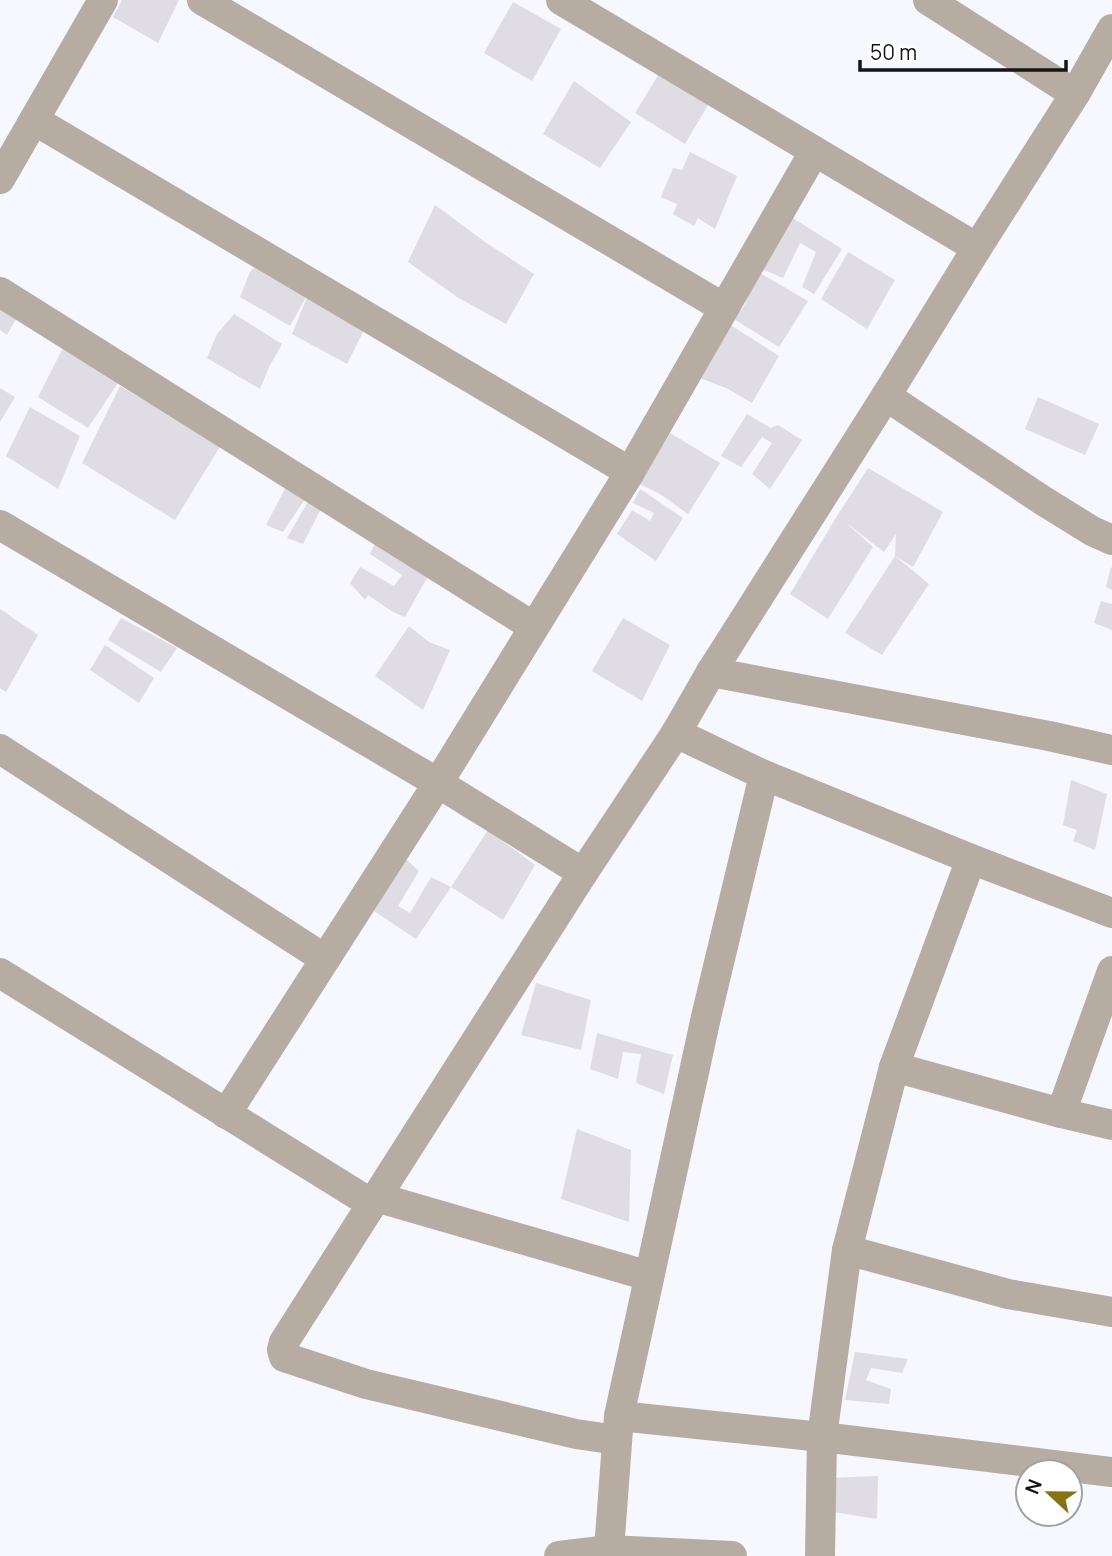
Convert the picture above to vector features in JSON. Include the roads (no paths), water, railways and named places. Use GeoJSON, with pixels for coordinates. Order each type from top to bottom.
{"type":"FeatureCollection","features":[{"type":"Feature","properties":{"kind":"street"},"geometry":{"type":"LineString","coordinates":[[0,179],[103,0]]}},
{"type":"Feature","properties":{"kind":"street"},"geometry":{"type":"LineString","coordinates":[[202,0],[724,308]]}},
{"type":"Feature","properties":{"kind":"street"},"geometry":{"type":"LineString","coordinates":[[561,0],[977,248]]}},
{"type":"Feature","properties":{"kind":"street"},"geometry":{"type":"LineString","coordinates":[[928,0],[1075,94]]}},
{"type":"Feature","properties":{"kind":"street"},"geometry":{"type":"LineString","coordinates":[[1112,29],[1075,94],[711,672],[676,733],[583,873],[284,1342],[282,1350],[284,1357],[366,1384],[576,1434],[618,1428],[822,1437],[1112,1472]]}},
{"type":"Feature","properties":{"kind":"street"},"geometry":{"type":"LineString","coordinates":[[34,120],[630,472]]}},
{"type":"Feature","properties":{"kind":"street"},"geometry":{"type":"LineString","coordinates":[[226,1114],[438,783],[630,472],[814,152]]}},
{"type":"Feature","properties":{"kind":"street"},"geometry":{"type":"LineString","coordinates":[[0,292],[534,627]]}},
{"type":"Feature","properties":{"kind":"street"},"geometry":{"type":"LineString","coordinates":[[886,396],[1042,500],[1092,531],[1112,540]]}},
{"type":"Feature","properties":{"kind":"street"},"geometry":{"type":"LineString","coordinates":[[0,526],[438,783],[583,873]]}},
{"type":"Feature","properties":{"kind":"street"},"geometry":{"type":"LineString","coordinates":[[711,672],[1112,750]]}},
{"type":"Feature","properties":{"kind":"street"},"geometry":{"type":"LineString","coordinates":[[676,733],[764,775],[1112,913]]}},
{"type":"Feature","properties":{"kind":"street"},"geometry":{"type":"LineString","coordinates":[[0,749],[326,959]]}},
{"type":"Feature","properties":{"kind":"street"},"geometry":{"type":"LineString","coordinates":[[609,1550],[618,1428],[706,1017],[764,775]]}},
{"type":"Feature","properties":{"kind":"street"},"geometry":{"type":"LineString","coordinates":[[820,1556],[822,1437],[847,1250],[894,1067],[971,859]]}},
{"type":"Feature","properties":{"kind":"street"},"geometry":{"type":"LineString","coordinates":[[1061,1113],[1112,971]]}},
{"type":"Feature","properties":{"kind":"street"},"geometry":{"type":"LineString","coordinates":[[0,974],[226,1114],[374,1201],[649,1276]]}},
{"type":"Feature","properties":{"kind":"street"},"geometry":{"type":"LineString","coordinates":[[894,1067],[1112,1125]]}},
{"type":"Feature","properties":{"kind":"street"},"geometry":{"type":"LineString","coordinates":[[847,1250],[1008,1294],[1112,1312]]}},
{"type":"Feature","properties":{"kind":"street"},"geometry":{"type":"LineString","coordinates":[[559,1556],[609,1550],[732,1556]]}}]}
